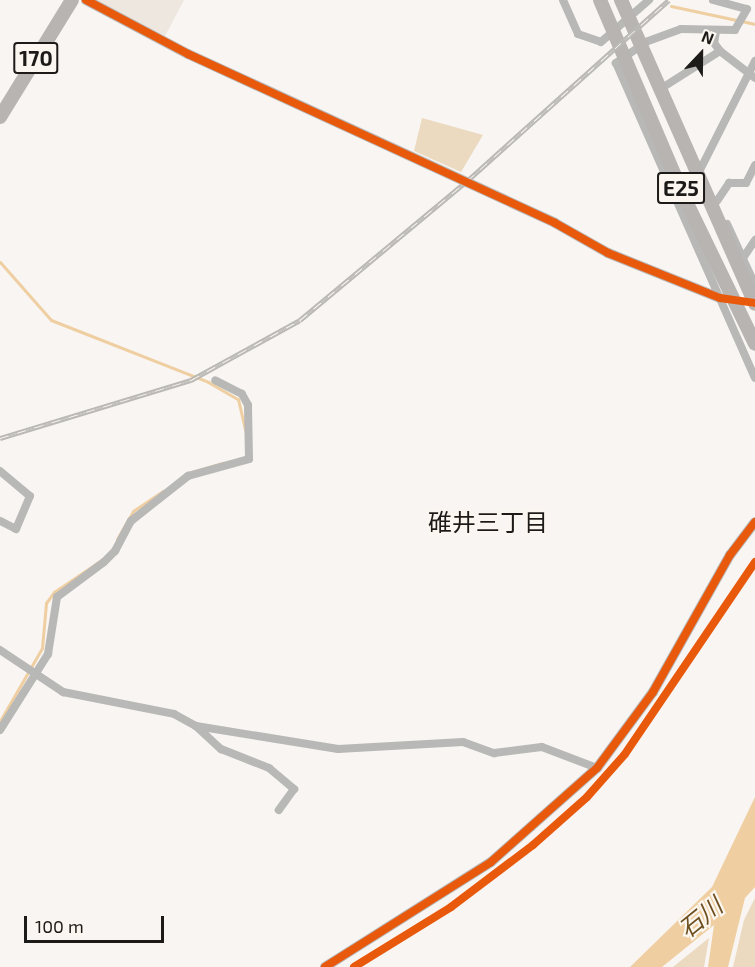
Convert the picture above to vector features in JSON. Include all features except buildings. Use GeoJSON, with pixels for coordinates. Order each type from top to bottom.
{"type":"FeatureCollection","features":[{"type":"Feature","properties":{"kind":"highway","name":"170"},"geometry":{"type":"LineString","coordinates":[[0,117],[72,0]]}},
{"type":"Feature","properties":{"kind":"highway","name":"E25"},"geometry":{"type":"LineString","coordinates":[[600,0],[684,197],[755,344]]}},
{"type":"Feature","properties":{"kind":"highway","name":"E25"},"geometry":{"type":"LineString","coordinates":[[621,0],[755,304]]}},
{"type":"Feature","properties":{"kind":"street"},"geometry":{"type":"LineString","coordinates":[[86,0],[188,54],[535,213],[608,253],[720,298],[755,304]]}},
{"type":"Feature","properties":{"kind":"street"},"geometry":{"type":"LineString","coordinates":[[563,0],[578,34],[601,42],[648,0]]}},
{"type":"Feature","properties":{"kind":"street"},"geometry":{"type":"LineString","coordinates":[[713,0],[747,9],[735,30],[681,29],[646,42],[616,63],[755,378]]}},
{"type":"Feature","properties":{"kind":"street"},"geometry":{"type":"LineString","coordinates":[[716,31],[714,43],[720,51],[752,76]]}},
{"type":"Feature","properties":{"kind":"street"},"geometry":{"type":"LineString","coordinates":[[646,42],[755,285]]}},
{"type":"Feature","properties":{"kind":"street"},"geometry":{"type":"LineString","coordinates":[[665,86],[720,51]]}},
{"type":"Feature","properties":{"kind":"street"},"geometry":{"type":"LineString","coordinates":[[701,168],[752,76],[755,61]]}},
{"type":"Feature","properties":{"kind":"street"},"geometry":{"type":"LineString","coordinates":[[717,201],[729,183],[746,183],[755,165]]}},
{"type":"Feature","properties":{"kind":"street"},"geometry":{"type":"LineString","coordinates":[[743,258],[755,240]]}},
{"type":"Feature","properties":{"kind":"street"},"geometry":{"type":"LineString","coordinates":[[0,730],[48,654],[57,597],[115,551],[131,521],[188,476],[249,459],[248,405],[242,394],[215,380]]}},
{"type":"Feature","properties":{"kind":"street"},"geometry":{"type":"LineString","coordinates":[[0,471],[30,496],[16,529],[0,521]]}},
{"type":"Feature","properties":{"kind":"street"},"geometry":{"type":"LineString","coordinates":[[325,967],[491,862],[597,768],[653,692],[730,555],[755,522]]}},
{"type":"Feature","properties":{"kind":"street"},"geometry":{"type":"LineString","coordinates":[[0,650],[35,677],[63,693],[174,714],[196,726],[221,749],[269,768],[294,789],[279,810]]}},
{"type":"Feature","properties":{"kind":"street"},"geometry":{"type":"LineString","coordinates":[[196,726],[338,748],[463,742],[494,753],[542,747],[597,768]]}},
{"type":"Feature","properties":{"kind":"shaded area"},"geometry":{"type":"Polygon","coordinates":[[[93,0],[184,0],[165,36],[93,0]]]}},
{"type":"Feature","properties":{"kind":"shaded area"},"geometry":{"type":"Polygon","coordinates":[[[422,118],[483,135],[461,172],[414,151],[422,118]]]}},
{"type":"Feature","properties":{"kind":"shaded area"},"geometry":{"type":"Polygon","coordinates":[[[755,898],[755,967],[733,967],[744,920],[755,898]]]}},
{"type":"Feature","properties":{"kind":"shaded area"},"geometry":{"type":"Polygon","coordinates":[[[709,938],[704,967],[673,967],[709,938]]]}},
{"type":"Feature","properties":{"kind":"water","name":"石川"},"geometry":{"type":"Polygon","coordinates":[[[755,797],[755,887],[745,898],[728,967],[708,967],[714,925],[662,967],[630,967],[712,887],[755,797]]]}},
{"type":"Feature","properties":{"kind":"waterway"},"geometry":{"type":"LineString","coordinates":[[671,6],[755,24]]}},
{"type":"Feature","properties":{"kind":"waterway"},"geometry":{"type":"LineString","coordinates":[[0,262],[51,320],[208,382],[238,399],[245,430]]}},
{"type":"Feature","properties":{"kind":"waterway"},"geometry":{"type":"LineString","coordinates":[[188,473],[224,463]]}},
{"type":"Feature","properties":{"kind":"waterway"},"geometry":{"type":"LineString","coordinates":[[117,539],[133,511],[163,491]]}},
{"type":"Feature","properties":{"kind":"waterway"},"geometry":{"type":"LineString","coordinates":[[0,721],[42,648],[46,603],[54,592],[103,559]]}},
{"type":"Feature","properties":{"kind":"railway"},"geometry":{"type":"LineString","coordinates":[[0,438],[191,380],[300,320],[467,181],[669,0]]}},
{"type":"Feature","properties":{"kind":"cycle path"},"geometry":{"type":"LineString","coordinates":[[86,0],[188,54],[555,223],[608,253],[720,298],[755,303]]}},
{"type":"Feature","properties":{"kind":"cycle path"},"geometry":{"type":"LineString","coordinates":[[325,967],[491,862],[597,768],[653,692],[730,555],[755,522]]}},
{"type":"Feature","properties":{"kind":"cycle path"},"geometry":{"type":"LineString","coordinates":[[354,967],[451,907],[533,845],[587,797],[625,754],[755,562]]}},
{"type":"Feature","properties":{"kind":"district","name":"碓井三丁目"},"geometry":{"type":"Point","coordinates":[488,522]}}]}
